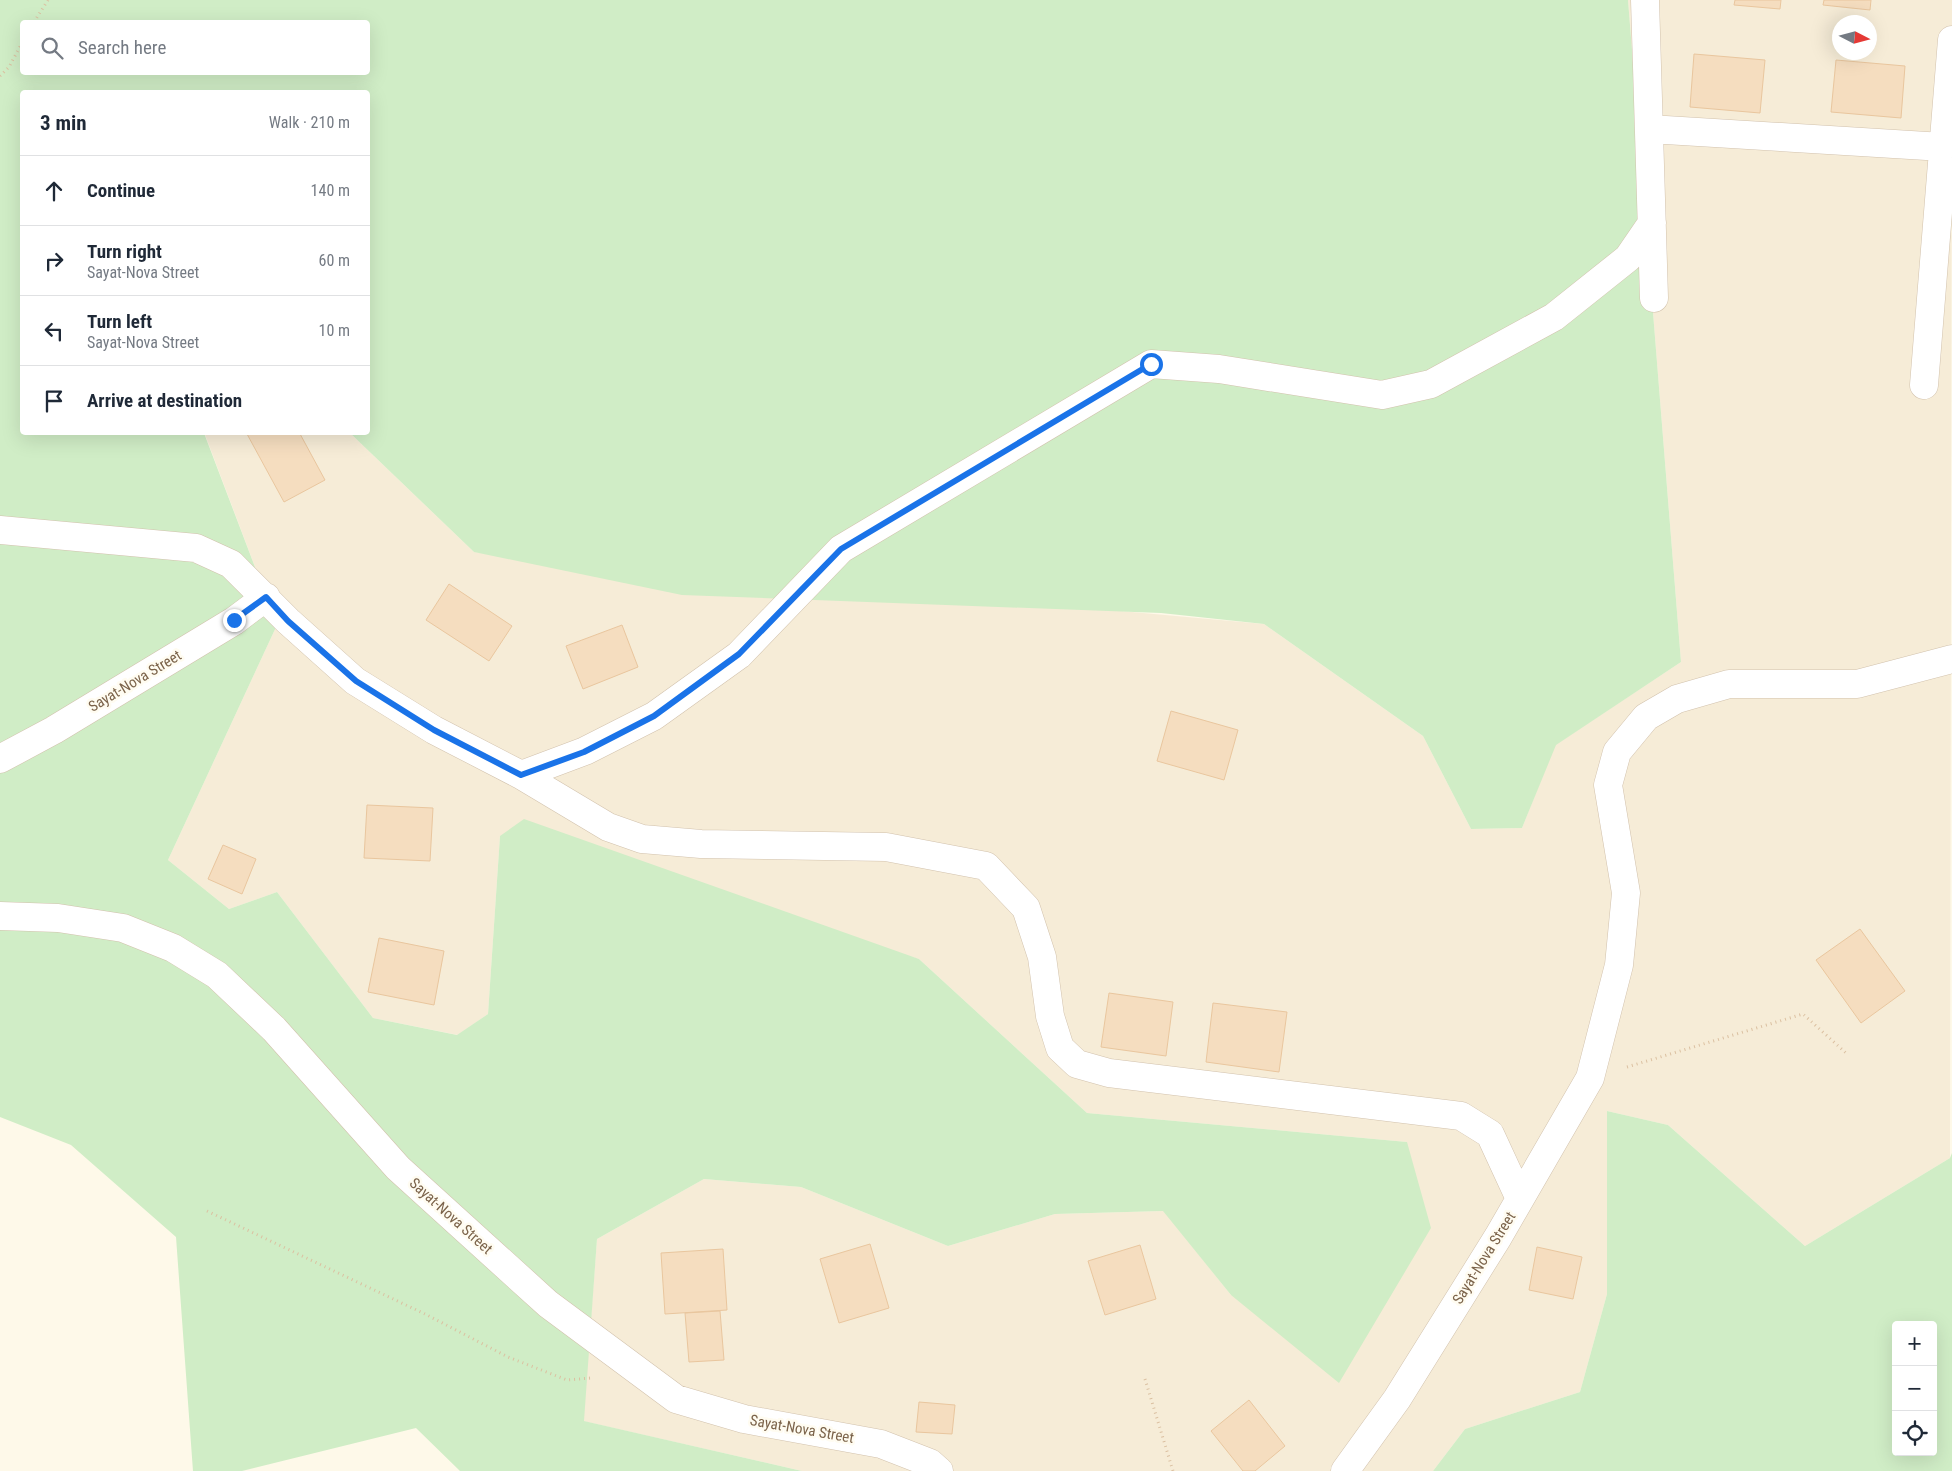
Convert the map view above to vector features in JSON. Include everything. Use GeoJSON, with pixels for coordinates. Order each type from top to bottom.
{"type":"FeatureCollection","features":[{"type":"Feature","properties":{"kind":"street"},"geometry":{"type":"LineString","coordinates":[[1645,0],[1654,298]]}},
{"type":"Feature","properties":{"kind":"street"},"geometry":{"type":"LineString","coordinates":[[1924,385],[1952,40]]}},
{"type":"Feature","properties":{"kind":"street"},"geometry":{"type":"LineString","coordinates":[[1649,129],[1944,148]]}},
{"type":"Feature","properties":{"kind":"street"},"geometry":{"type":"LineString","coordinates":[[521,775],[584,752],[654,716],[739,654],[841,549],[1151,364],[1219,369],[1382,395],[1431,384],[1554,317],[1628,258],[1652,223]]}},
{"type":"Feature","properties":{"kind":"street"},"geometry":{"type":"LineString","coordinates":[[0,530],[196,548],[231,564],[288,621],[356,681],[434,730],[521,775],[608,827],[642,839],[701,844],[886,847],[986,866],[1026,908],[1042,957],[1050,1016],[1060,1048],[1077,1064],[1109,1074],[1460,1116],[1490,1134],[1520,1199]]}},
{"type":"Feature","properties":{"kind":"street","name":"Sayat-Nova Street"},"geometry":{"type":"LineString","coordinates":[[0,759],[54,730],[226,626],[266,597]]}},
{"type":"Feature","properties":{"kind":"street","name":"Sayat-Nova Street"},"geometry":{"type":"LineString","coordinates":[[1345,1471],[1397,1399],[1520,1199],[1590,1078],[1619,964],[1626,893],[1608,785],[1617,752],[1646,717],[1677,699],[1729,684],[1857,684],[1952,659]]}},
{"type":"Feature","properties":{"kind":"street","name":"Sayat-Nova Street"},"geometry":{"type":"LineString","coordinates":[[0,916],[58,918],[123,928],[173,948],[217,975],[274,1030],[398,1168],[548,1304],[676,1399],[744,1419],[881,1444],[930,1463],[940,1471]]}},
{"type":"Feature","properties":{"kind":"path"},"geometry":{"type":"LineString","coordinates":[[35,20],[48,0]]}},
{"type":"Feature","properties":{"kind":"path"},"geometry":{"type":"LineString","coordinates":[[0,76],[9,67],[20,47]]}},
{"type":"Feature","properties":{"kind":"path"},"geometry":{"type":"LineString","coordinates":[[1590,1078],[1802,1014],[1846,1053]]}},
{"type":"Feature","properties":{"kind":"path"},"geometry":{"type":"LineString","coordinates":[[207,1211],[425,1314],[508,1357],[566,1380],[606,1377],[624,1362]]}},
{"type":"Feature","properties":{"kind":"path"},"geometry":{"type":"LineString","coordinates":[[1145,1379],[1173,1471]]}},
{"type":"Feature","properties":{"kind":"shaded area"},"geometry":{"type":"Polygon","coordinates":[[[1628,0],[1952,0],[1950,1158],[1805,1246],[1668,1125],[1607,1111],[1607,1294],[1580,1392],[1465,1429],[1433,1471],[802,1471],[583,1421],[597,1239],[704,1179],[801,1187],[948,1246],[1055,1214],[1164,1211],[1231,1295],[1407,1142],[1087,1113],[919,959],[500,836],[488,1014],[458,1035],[373,1018],[277,892],[229,909],[168,860],[277,625],[205,435],[352,435],[474,552],[1264,624],[1423,736],[1471,829],[1522,828],[1555,745],[1681,662],[1628,0]]]}},
{"type":"Feature","properties":{"kind":"green space"},"geometry":{"type":"Polygon","coordinates":[[[0,0],[1628,0],[1681,662],[1556,745],[1522,828],[1471,829],[1423,736],[1264,624],[1161,613],[682,595],[474,552],[352,435],[370,435],[370,90],[20,90],[20,435],[205,435],[277,625],[168,860],[229,909],[277,892],[373,1018],[457,1035],[488,1014],[500,836],[524,819],[919,959],[1087,1113],[1407,1142],[1431,1228],[1339,1383],[1231,1295],[1163,1211],[1055,1214],[948,1246],[801,1187],[704,1179],[597,1239],[584,1421],[802,1471],[460,1471],[416,1428],[242,1471],[193,1471],[176,1237],[71,1145],[0,1117],[0,0]]]}},
{"type":"Feature","properties":{"kind":"green space"},"geometry":{"type":"Polygon","coordinates":[[[1607,1111],[1668,1125],[1805,1246],[1950,1158],[1952,1153],[1952,1471],[1433,1471],[1465,1429],[1580,1392],[1607,1294],[1607,1111]]]}},
{"type":"Feature","properties":{"kind":"building"},"geometry":{"type":"Polygon","coordinates":[[[1735,0],[1781,0],[1780,9],[1734,5],[1735,0]]]}},
{"type":"Feature","properties":{"kind":"building"},"geometry":{"type":"Polygon","coordinates":[[[1824,0],[1871,0],[1870,10],[1823,5],[1824,0]]]}},
{"type":"Feature","properties":{"kind":"building"},"geometry":{"type":"Polygon","coordinates":[[[1694,54],[1765,60],[1760,113],[1690,107],[1694,54]]]}},
{"type":"Feature","properties":{"kind":"building"},"geometry":{"type":"Polygon","coordinates":[[[1836,60],[1905,66],[1901,118],[1831,112],[1836,60]]]}},
{"type":"Feature","properties":{"kind":"building"},"geometry":{"type":"Polygon","coordinates":[[[248,435],[301,435],[325,480],[284,502],[248,435]]]}},
{"type":"Feature","properties":{"kind":"building"},"geometry":{"type":"Polygon","coordinates":[[[449,584],[512,626],[489,661],[426,620],[449,584]]]}},
{"type":"Feature","properties":{"kind":"building"},"geometry":{"type":"Polygon","coordinates":[[[622,625],[638,667],[583,689],[566,646],[622,625]]]}},
{"type":"Feature","properties":{"kind":"building"},"geometry":{"type":"Polygon","coordinates":[[[1171,711],[1238,730],[1224,780],[1157,761],[1171,711]]]}},
{"type":"Feature","properties":{"kind":"building"},"geometry":{"type":"Polygon","coordinates":[[[367,805],[433,808],[430,861],[364,858],[367,805]]]}},
{"type":"Feature","properties":{"kind":"building"},"geometry":{"type":"Polygon","coordinates":[[[223,845],[256,859],[242,894],[208,879],[223,845]]]}},
{"type":"Feature","properties":{"kind":"building"},"geometry":{"type":"Polygon","coordinates":[[[1860,929],[1905,991],[1861,1023],[1816,960],[1860,929]]]}},
{"type":"Feature","properties":{"kind":"building"},"geometry":{"type":"Polygon","coordinates":[[[379,938],[444,951],[434,1005],[368,992],[379,938]]]}},
{"type":"Feature","properties":{"kind":"building"},"geometry":{"type":"Polygon","coordinates":[[[1109,993],[1173,1002],[1166,1056],[1101,1047],[1109,993]]]}},
{"type":"Feature","properties":{"kind":"building"},"geometry":{"type":"Polygon","coordinates":[[[1213,1003],[1287,1012],[1279,1072],[1206,1062],[1213,1003]]]}},
{"type":"Feature","properties":{"kind":"building"},"geometry":{"type":"Polygon","coordinates":[[[870,1244],[889,1308],[839,1323],[820,1259],[870,1244]]]}},
{"type":"Feature","properties":{"kind":"building"},"geometry":{"type":"Polygon","coordinates":[[[1140,1245],[1156,1299],[1105,1315],[1088,1261],[1140,1245]]]}},
{"type":"Feature","properties":{"kind":"building"},"geometry":{"type":"Polygon","coordinates":[[[1537,1247],[1582,1257],[1573,1299],[1529,1290],[1537,1247]]]}},
{"type":"Feature","properties":{"kind":"building"},"geometry":{"type":"Polygon","coordinates":[[[723,1249],[727,1310],[665,1314],[661,1253],[723,1249]]]}},
{"type":"Feature","properties":{"kind":"building"},"geometry":{"type":"Polygon","coordinates":[[[720,1311],[724,1360],[689,1362],[685,1313],[720,1311]]]}},
{"type":"Feature","properties":{"kind":"building"},"geometry":{"type":"Polygon","coordinates":[[[1249,1400],[1285,1446],[1255,1471],[1243,1471],[1211,1431],[1249,1400]]]}},
{"type":"Feature","properties":{"kind":"building"},"geometry":{"type":"Polygon","coordinates":[[[919,1402],[955,1405],[952,1434],[916,1432],[919,1402]]]}},
{"type":"Feature","properties":{"kind":"route"},"geometry":{"type":"LineString","coordinates":[[234,620],[266,597],[288,621],[356,681],[434,730],[521,775],[584,752],[654,716],[739,654],[841,549],[948,487],[1151,364]]}}]}
